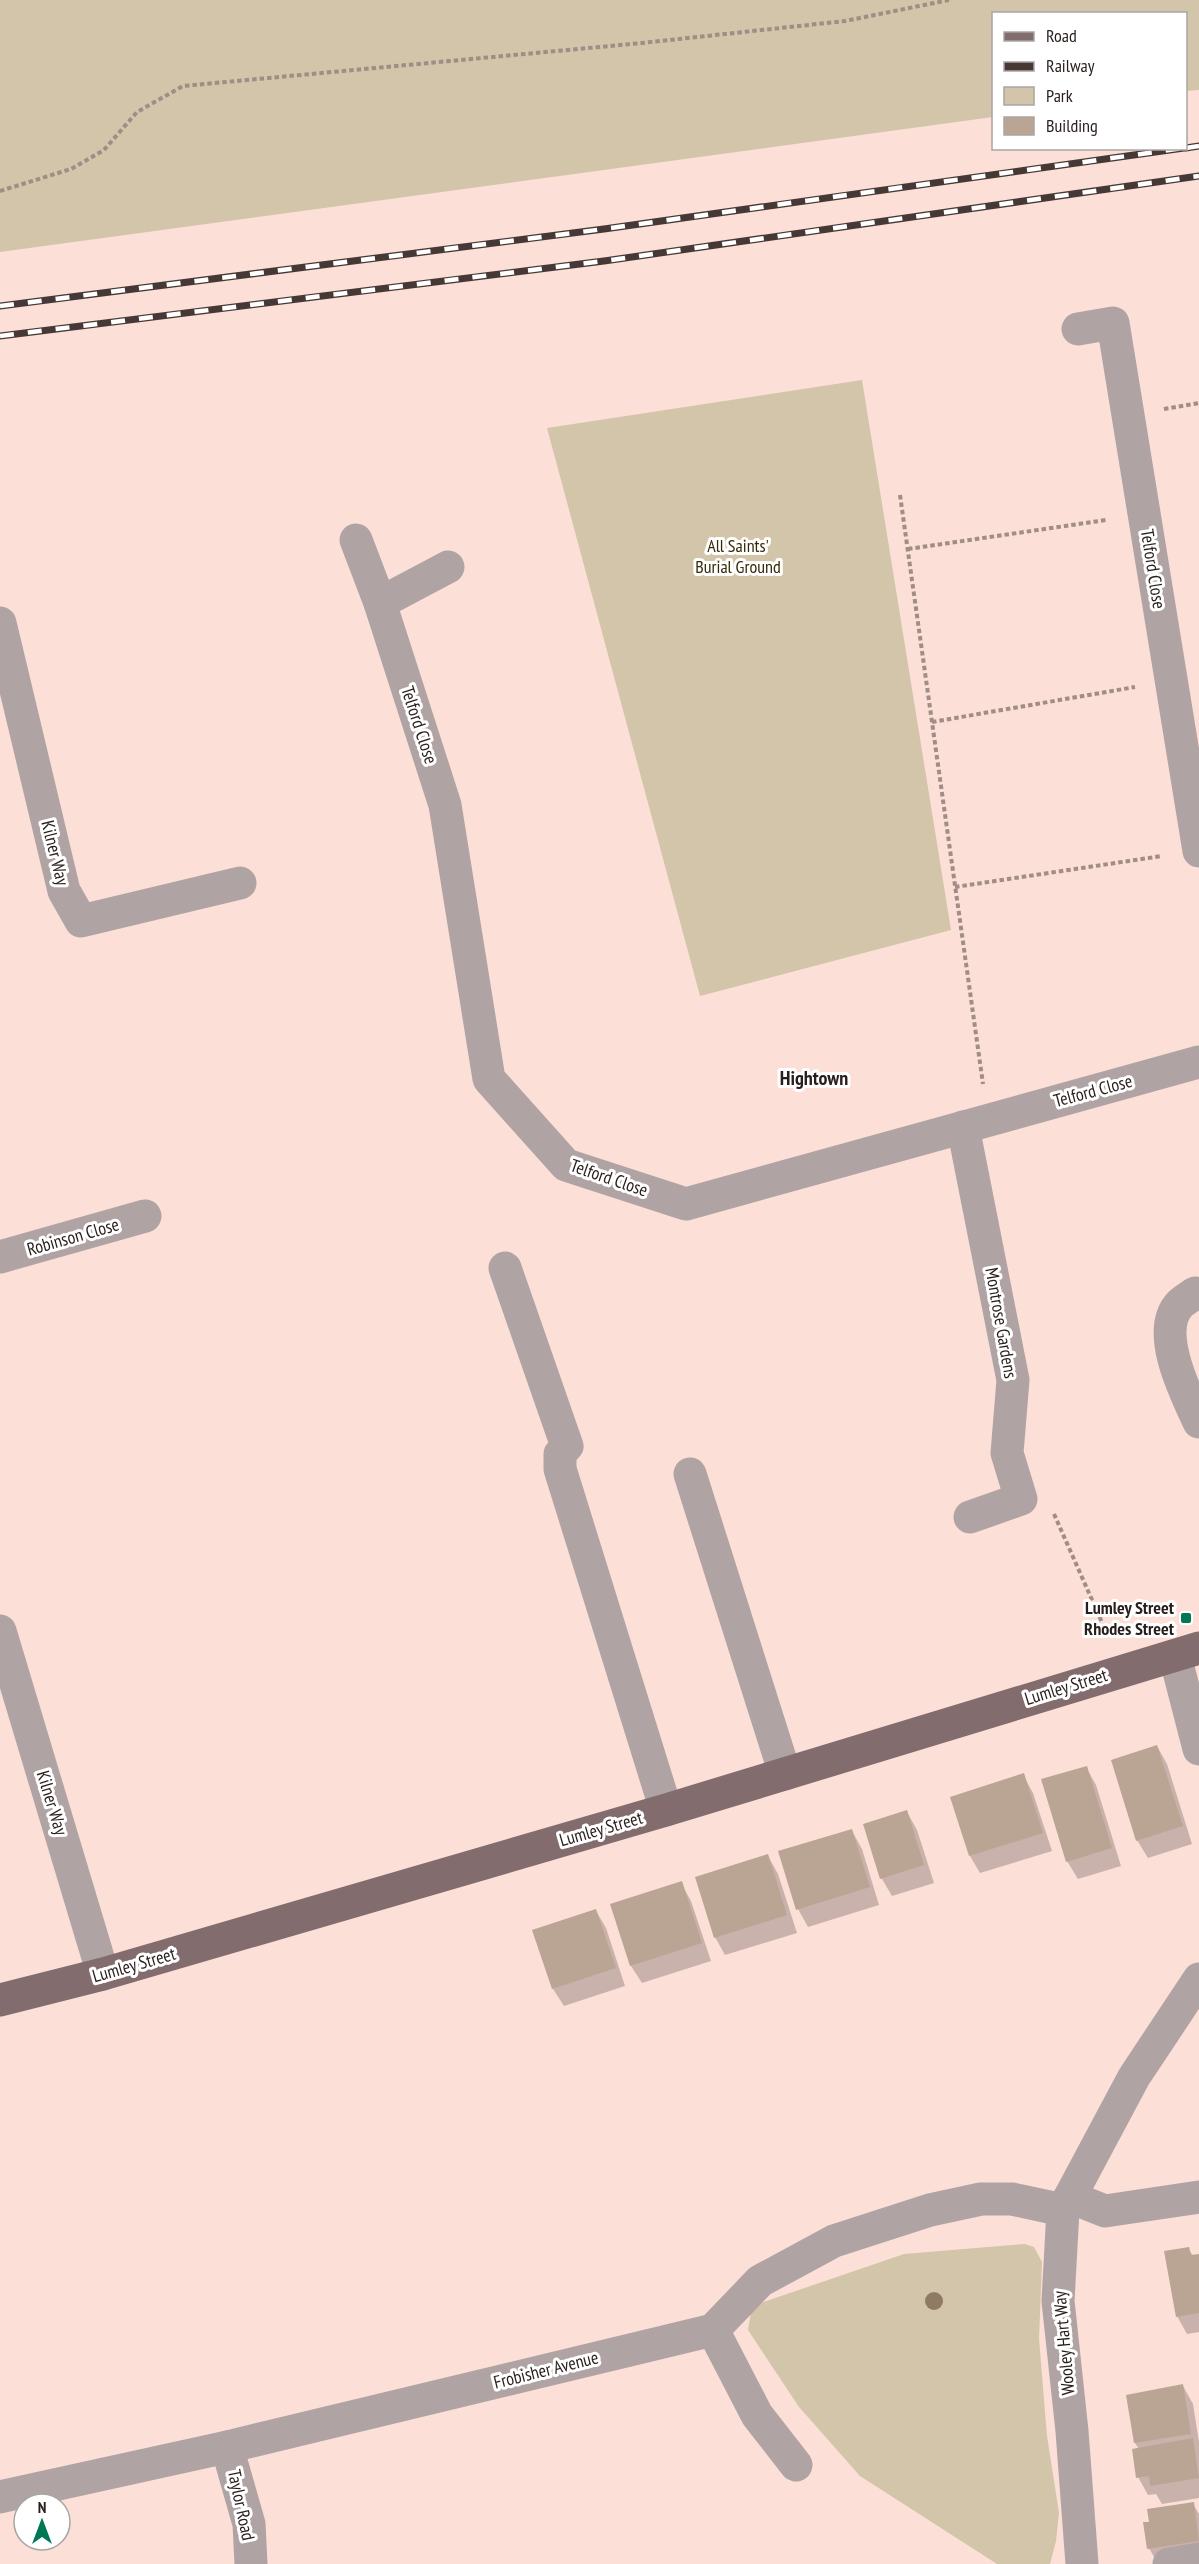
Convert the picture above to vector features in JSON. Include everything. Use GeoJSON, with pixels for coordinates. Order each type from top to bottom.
{"type":"FeatureCollection","features":[{"type":"Feature","properties":{"kind":"main road","name":"Lumley Street"},"geometry":{"type":"LineString","coordinates":[[0,2000],[103,1974],[666,1810],[1187,1652]]}},
{"type":"Feature","properties":{"kind":"street","name":"Telford Close"},"geometry":{"type":"LineString","coordinates":[[1078,329],[1113,323],[1199,850]]}},
{"type":"Feature","properties":{"kind":"street","name":"Telford Close"},"geometry":{"type":"LineString","coordinates":[[356,540],[380,603],[445,805],[489,1079],[566,1165],[686,1204],[1199,1062]]}},
{"type":"Feature","properties":{"kind":"street"},"geometry":{"type":"LineString","coordinates":[[380,603],[448,567]]}},
{"type":"Feature","properties":{"kind":"street","name":"Kilner Way"},"geometry":{"type":"LineString","coordinates":[[0,623],[64,891],[81,921],[240,883]]}},
{"type":"Feature","properties":{"kind":"street","name":"Montrose Gardens"},"geometry":{"type":"LineString","coordinates":[[970,1517],[1022,1499],[1007,1453],[1013,1380],[976,1124]]}},
{"type":"Feature","properties":{"kind":"street","name":"Robinson Close"},"geometry":{"type":"LineString","coordinates":[[0,1257],[145,1216]]}},
{"type":"Feature","properties":{"kind":"street"},"geometry":{"type":"LineString","coordinates":[[505,1268],[567,1446],[560,1454],[560,1469],[666,1810]]}},
{"type":"Feature","properties":{"kind":"street"},"geometry":{"type":"LineString","coordinates":[[1195,1293],[1179,1305],[1170,1327],[1171,1351],[1185,1392],[1199,1422]]}},
{"type":"Feature","properties":{"kind":"street"},"geometry":{"type":"LineString","coordinates":[[690,1474],[785,1774]]}},
{"type":"Feature","properties":{"kind":"street","name":"Kilner Way"},"geometry":{"type":"LineString","coordinates":[[0,1631],[103,1974]]}},
{"type":"Feature","properties":{"kind":"street"},"geometry":{"type":"LineString","coordinates":[[1187,1652],[1199,1749]]}},
{"type":"Feature","properties":{"kind":"street","name":"Wooley Hart Way"},"geometry":{"type":"LineString","coordinates":[[1082,2564],[1072,2431],[1058,2301],[1067,2204],[1134,2077],[1199,1979]]}},
{"type":"Feature","properties":{"kind":"street"},"geometry":{"type":"LineString","coordinates":[[796,2465],[757,2415],[713,2330],[760,2281],[834,2241],[930,2210],[981,2199],[1067,2204],[1105,2211],[1199,2197]]}},
{"type":"Feature","properties":{"kind":"street","name":"Frobisher Avenue"},"geometry":{"type":"LineString","coordinates":[[0,2497],[227,2446],[713,2330]]}},
{"type":"Feature","properties":{"kind":"street","name":"Taylor Road"},"geometry":{"type":"LineString","coordinates":[[227,2446],[249,2524],[251,2564]]}},
{"type":"Feature","properties":{"kind":"street"},"geometry":{"type":"LineString","coordinates":[[1168,2564],[1199,2559]]}},
{"type":"Feature","properties":{"kind":"path"},"geometry":{"type":"LineString","coordinates":[[0,191],[71,169],[104,150],[137,112],[183,86],[642,43],[845,21],[949,0]]}},
{"type":"Feature","properties":{"kind":"path"},"geometry":{"type":"LineString","coordinates":[[900,495],[955,887],[976,1124]]}},
{"type":"Feature","properties":{"kind":"path"},"geometry":{"type":"LineString","coordinates":[[908,549],[1144,514]]}},
{"type":"Feature","properties":{"kind":"path"},"geometry":{"type":"LineString","coordinates":[[932,722],[1171,681]]}},
{"type":"Feature","properties":{"kind":"path"},"geometry":{"type":"LineString","coordinates":[[955,887],[1199,850]]}},
{"type":"Feature","properties":{"kind":"path"},"geometry":{"type":"LineString","coordinates":[[1052,1510],[1123,1670]]}},
{"type":"Feature","properties":{"kind":"green space"},"geometry":{"type":"Polygon","coordinates":[[[0,0],[1199,0],[1199,90],[1187,91],[1187,12],[992,12],[992,117],[0,252],[0,0]]]}},
{"type":"Feature","properties":{"kind":"green space","name":"All Saints' Burial Ground"},"geometry":{"type":"Polygon","coordinates":[[[862,380],[951,930],[700,996],[547,428],[862,380]]]}},
{"type":"Feature","properties":{"kind":"green space"},"geometry":{"type":"Polygon","coordinates":[[[1025,2244],[1034,2247],[1042,2262],[1039,2339],[1047,2436],[1059,2513],[1056,2541],[1050,2564],[997,2564],[860,2476],[799,2407],[748,2330],[752,2306],[904,2254],[1025,2244]]]}},
{"type":"Feature","properties":{"kind":"building"},"geometry":{"type":"Polygon","coordinates":[[[1157,1745],[1183,1826],[1136,1841],[1111,1760],[1157,1745]]]}},
{"type":"Feature","properties":{"kind":"building"},"geometry":{"type":"Polygon","coordinates":[[[1087,1766],[1112,1848],[1066,1862],[1041,1779],[1087,1766]]]}},
{"type":"Feature","properties":{"kind":"building"},"geometry":{"type":"Polygon","coordinates":[[[1024,1773],[1043,1833],[969,1856],[950,1797],[1024,1773]]]}},
{"type":"Feature","properties":{"kind":"building"},"geometry":{"type":"Polygon","coordinates":[[[907,1810],[924,1865],[880,1879],[863,1824],[907,1810]]]}},
{"type":"Feature","properties":{"kind":"building"},"geometry":{"type":"Polygon","coordinates":[[[852,1829],[870,1887],[796,1910],[778,1851],[852,1829]]]}},
{"type":"Feature","properties":{"kind":"building"},"geometry":{"type":"Polygon","coordinates":[[[768,1854],[787,1915],[714,1938],[695,1877],[768,1854]]]}},
{"type":"Feature","properties":{"kind":"building"},"geometry":{"type":"Polygon","coordinates":[[[682,1881],[702,1943],[630,1966],[610,1904],[682,1881]]]}},
{"type":"Feature","properties":{"kind":"building"},"geometry":{"type":"Polygon","coordinates":[[[596,1909],[616,1968],[552,1989],[532,1930],[596,1909]]]}},
{"type":"Feature","properties":{"kind":"building"},"geometry":{"type":"Polygon","coordinates":[[[1189,2247],[1191,2255],[1199,2254],[1199,2313],[1176,2317],[1164,2251],[1189,2247]]]}},
{"type":"Feature","properties":{"kind":"building"},"geometry":{"type":"Polygon","coordinates":[[[1183,2384],[1191,2434],[1134,2443],[1126,2395],[1183,2384]]]}},
{"type":"Feature","properties":{"kind":"building"},"geometry":{"type":"Polygon","coordinates":[[[1193,2438],[1199,2478],[1150,2486],[1149,2476],[1136,2478],[1132,2449],[1193,2438]]]}},
{"type":"Feature","properties":{"kind":"building"},"geometry":{"type":"Polygon","coordinates":[[[1194,2502],[1199,2541],[1147,2549],[1143,2522],[1149,2522],[1147,2509],[1194,2502]]]}},
{"type":"Feature","properties":{"kind":"railway"},"geometry":{"type":"LineString","coordinates":[[1187,148],[1199,146]]}},
{"type":"Feature","properties":{"kind":"railway"},"geometry":{"type":"LineString","coordinates":[[0,306],[604,229],[1170,150]]}},
{"type":"Feature","properties":{"kind":"railway"},"geometry":{"type":"LineString","coordinates":[[0,336],[604,261],[1199,176]]}},
{"type":"Feature","properties":{"kind":"place","name":"Lumley Street Rhodes Street"},"geometry":{"type":"Point","coordinates":[1186,1618]}},
{"type":"Feature","properties":{"kind":"district","name":"Hightown"},"geometry":{"type":"Point","coordinates":[814,1078]}}]}
